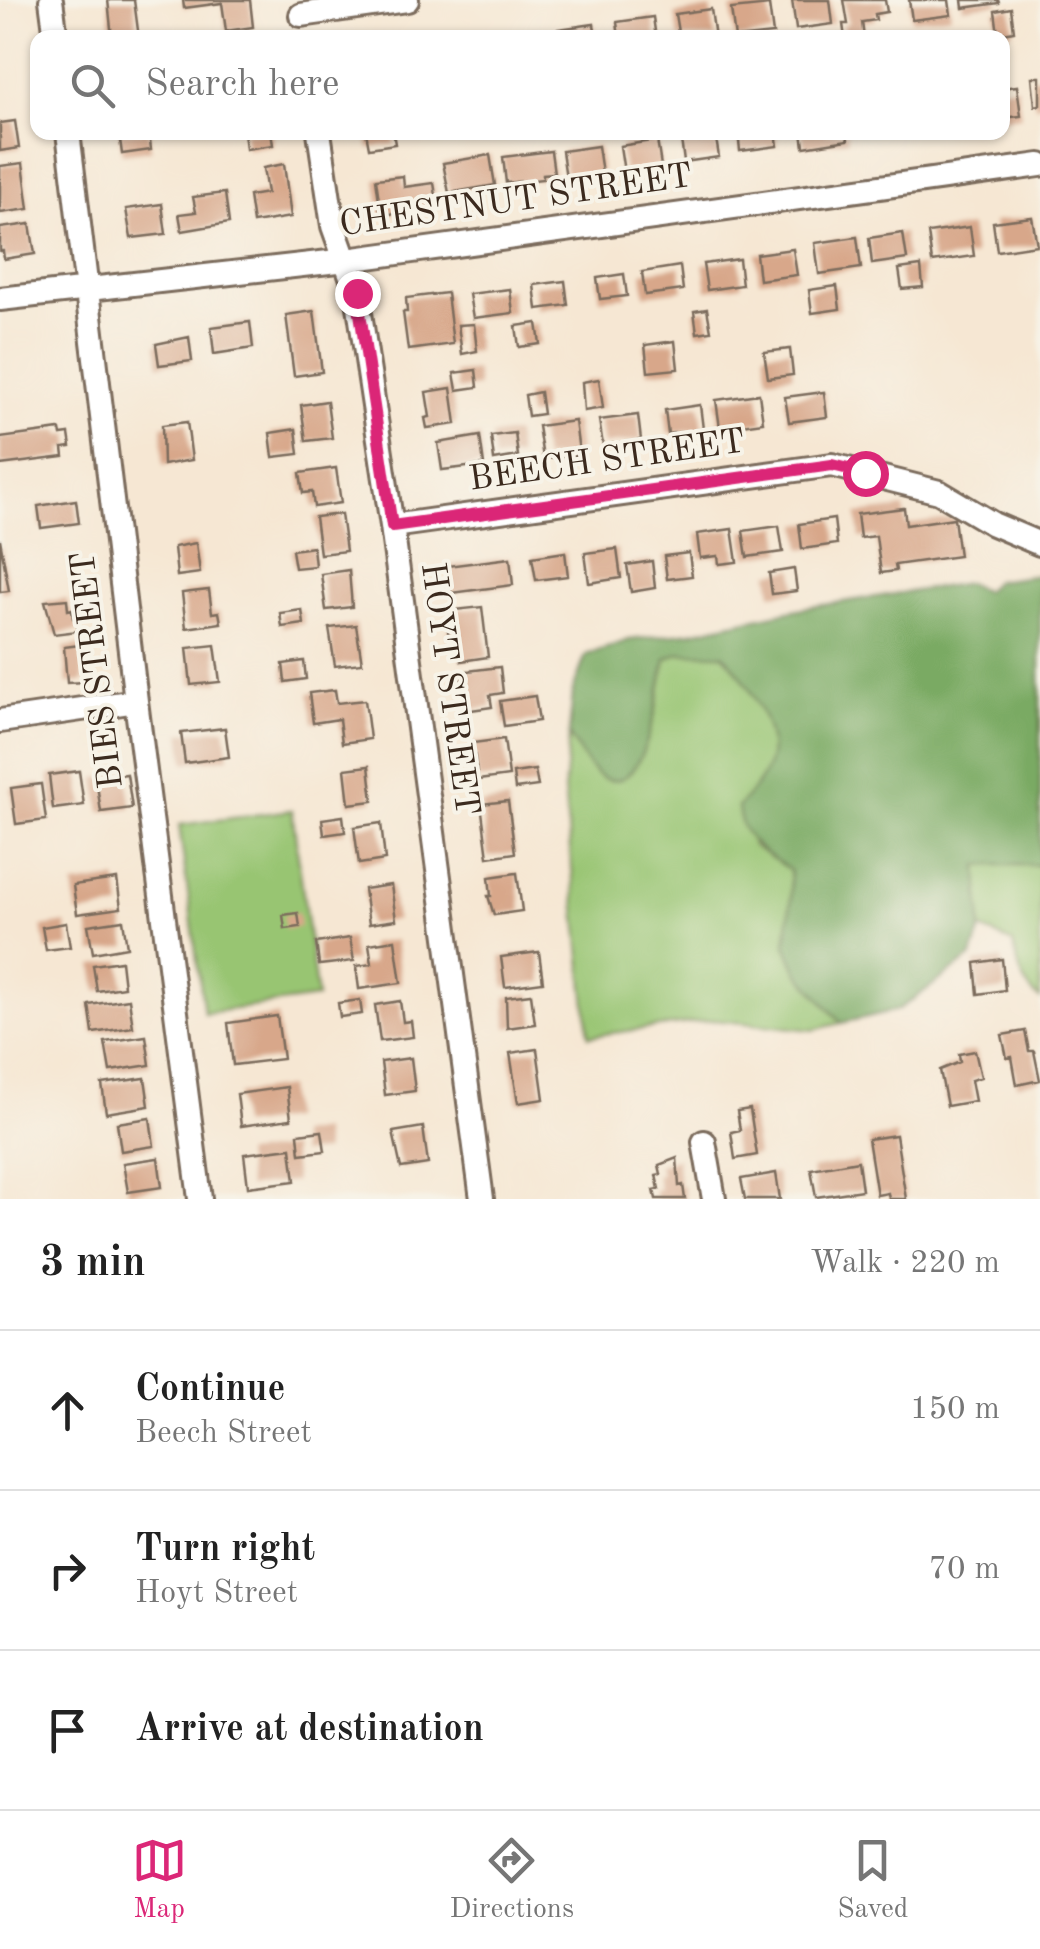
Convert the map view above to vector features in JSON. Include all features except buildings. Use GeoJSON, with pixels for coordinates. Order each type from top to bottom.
{"type":"FeatureCollection","features":[{"type":"Feature","properties":{"kind":"street"},"geometry":{"type":"LineString","coordinates":[[51,0],[55,30]]}},
{"type":"Feature","properties":{"kind":"street"},"geometry":{"type":"LineString","coordinates":[[302,17],[407,0]]}},
{"type":"Feature","properties":{"kind":"street","name":"BIES STREET"},"geometry":{"type":"LineString","coordinates":[[69,140],[200,1199]]}},
{"type":"Feature","properties":{"kind":"street","name":"HOYT STREET"},"geometry":{"type":"LineString","coordinates":[[320,140],[333,226],[357,293],[482,1199]]}},
{"type":"Feature","properties":{"kind":"street","name":"CHESTNUT STREET"},"geometry":{"type":"LineString","coordinates":[[0,299],[347,260],[1040,165]]}},
{"type":"Feature","properties":{"kind":"street","name":"BEECH STREET"},"geometry":{"type":"LineString","coordinates":[[392,526],[832,465],[939,492],[993,524],[1040,544]]}},
{"type":"Feature","properties":{"kind":"street"},"geometry":{"type":"LineString","coordinates":[[0,721],[136,700]]}},
{"type":"Feature","properties":{"kind":"street"},"geometry":{"type":"LineString","coordinates":[[704,1142],[714,1199]]}},
{"type":"Feature","properties":{"kind":"green space"},"geometry":{"type":"Polygon","coordinates":[[[1040,575],[1040,865],[978,865],[981,929],[972,957],[898,1010],[841,1023],[798,972],[786,945],[790,870],[749,837],[738,807],[756,786],[769,761],[769,734],[758,704],[723,654],[679,653],[666,659],[648,736],[630,772],[618,780],[603,778],[593,770],[569,735],[573,690],[586,655],[629,640],[967,583],[984,591],[995,581],[1040,575]]]}},
{"type":"Feature","properties":{"kind":"green space"},"geometry":{"type":"Polygon","coordinates":[[[679,653],[723,654],[758,704],[769,734],[769,761],[761,780],[738,807],[753,846],[790,870],[786,945],[798,972],[841,1023],[813,1030],[713,1020],[589,1036],[564,791],[569,735],[588,765],[603,778],[618,780],[631,772],[649,736],[666,659],[679,653]]]}},
{"type":"Feature","properties":{"kind":"green space"},"geometry":{"type":"Polygon","coordinates":[[[292,810],[317,998],[204,1013],[179,825],[292,810]]]}},
{"type":"Feature","properties":{"kind":"green space"},"geometry":{"type":"Polygon","coordinates":[[[977,865],[1040,865],[1040,999],[1024,981],[1013,943],[981,929],[977,865]]]}},
{"type":"Feature","properties":{"kind":"route"},"geometry":{"type":"LineString","coordinates":[[357,293],[392,526],[832,465],[865,473]]}}]}
